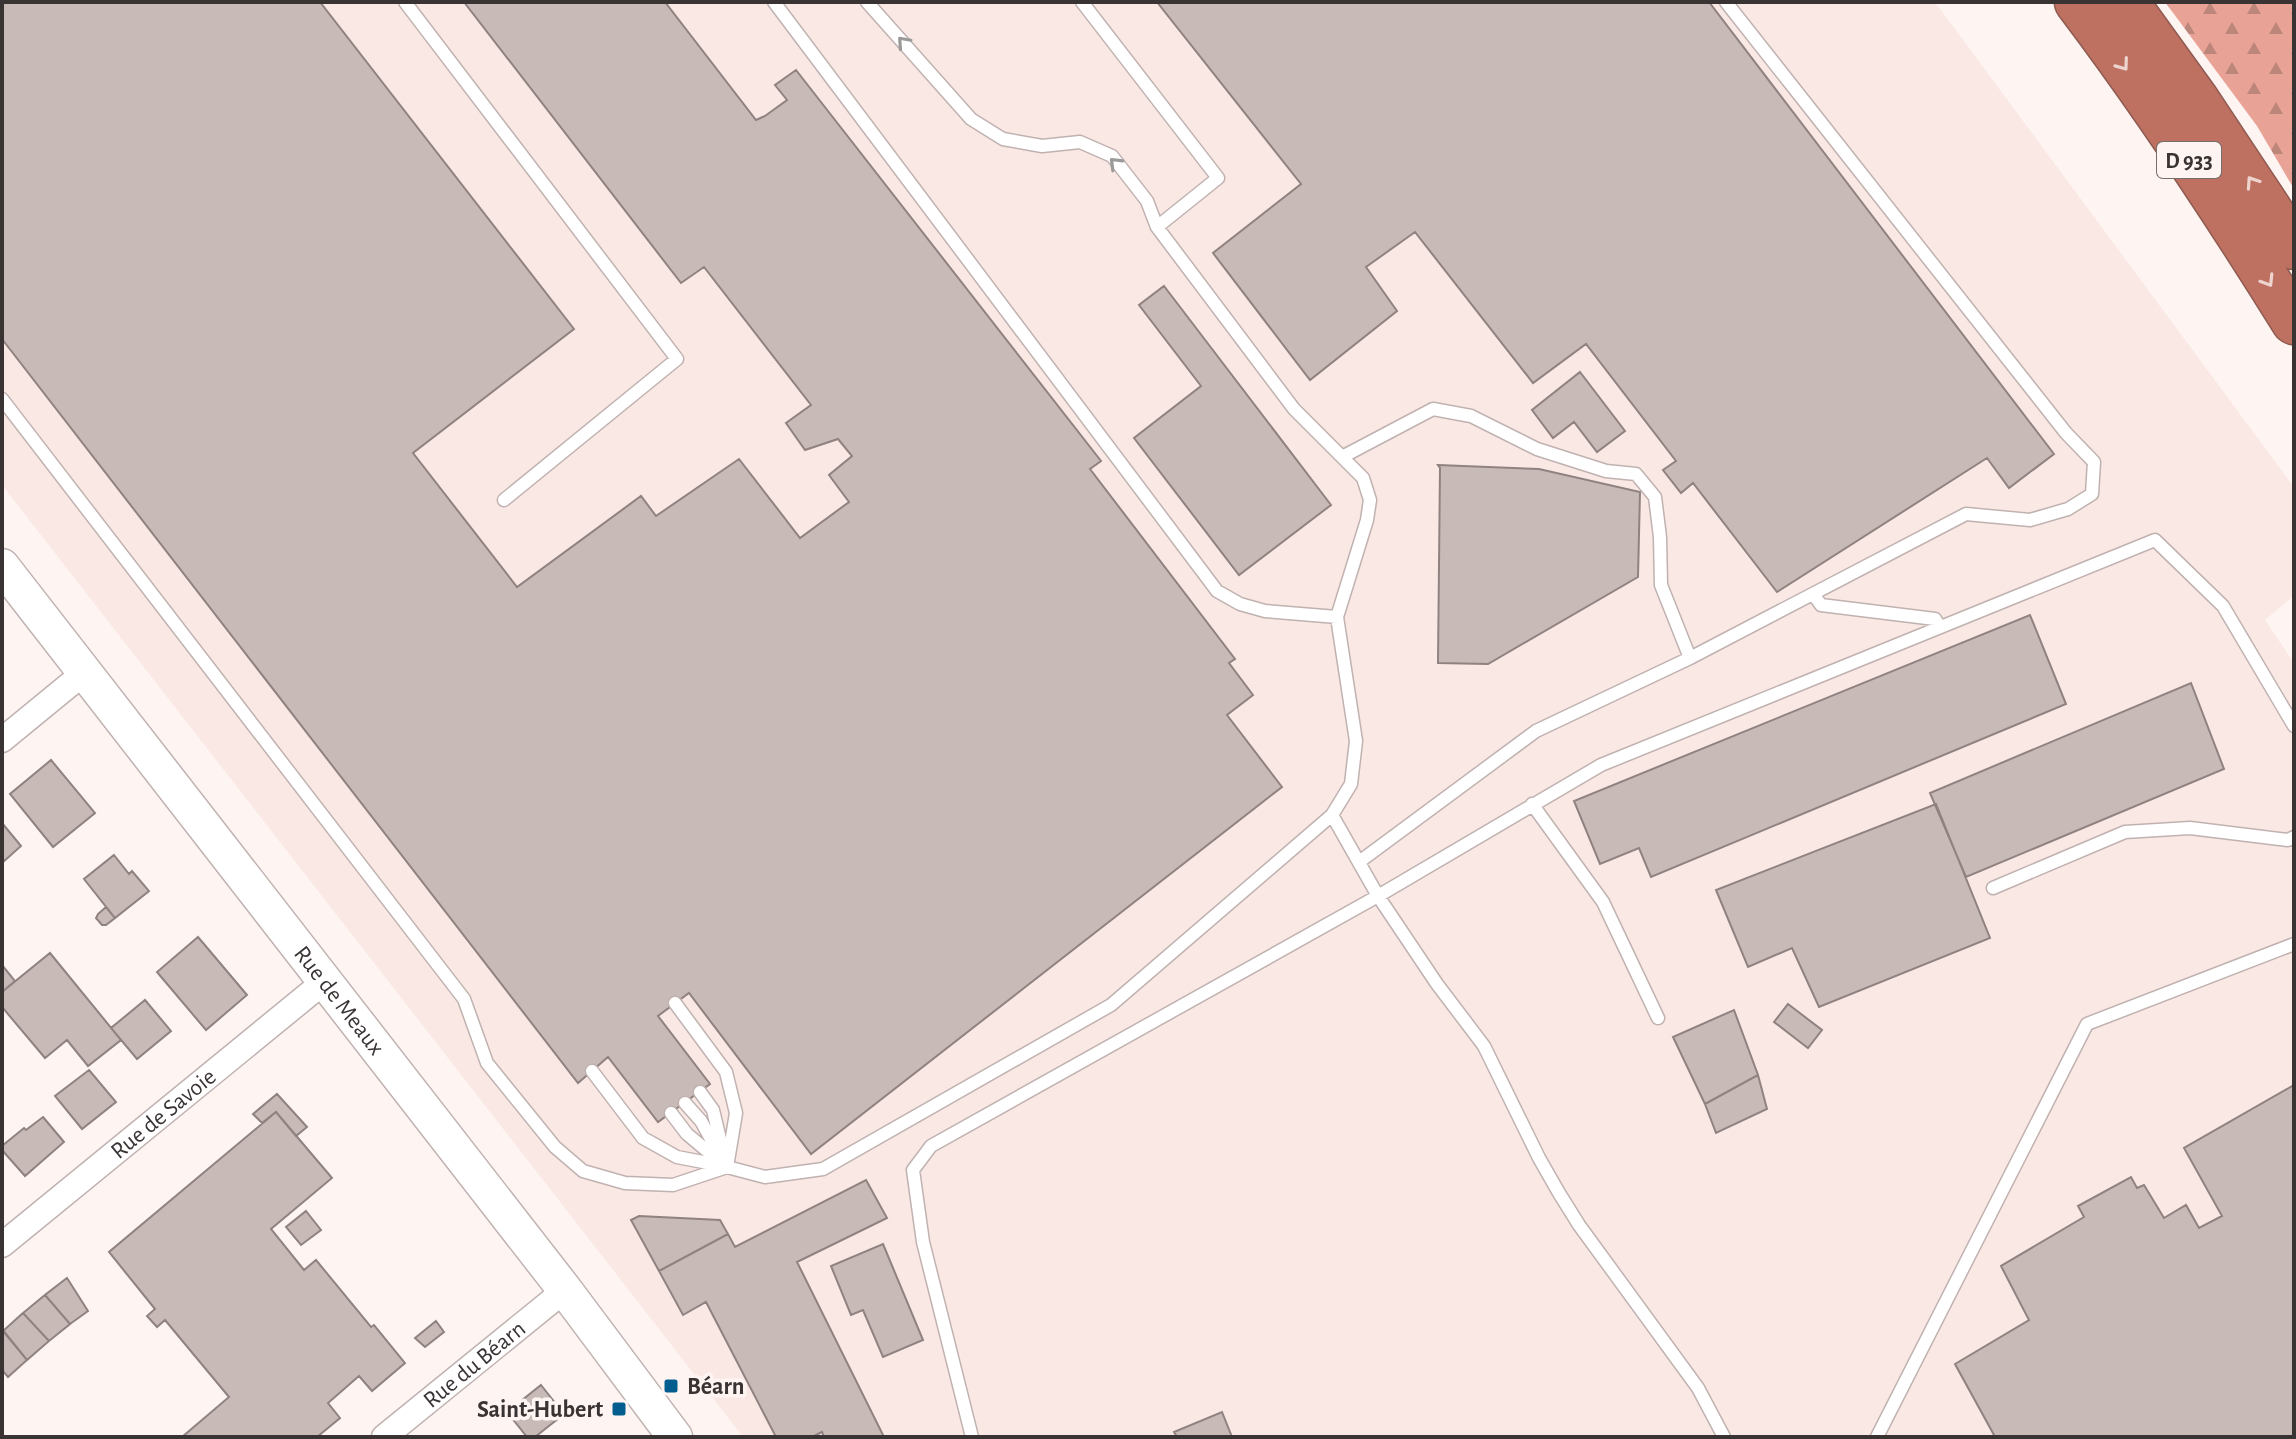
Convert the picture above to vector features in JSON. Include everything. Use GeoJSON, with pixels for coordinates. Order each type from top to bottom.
{"type":"FeatureCollection","features":[{"type":"Feature","properties":{"kind":"highway","name":"D 933"},"geometry":{"type":"LineString","coordinates":[[2077,2],[2172,134],[2294,322]]}},
{"type":"Feature","properties":{"kind":"highway","name":"D 933"},"geometry":{"type":"LineString","coordinates":[[2126,2],[2196,99],[2294,247]]}},
{"type":"Feature","properties":{"kind":"main road","name":"Rue de Meaux"},"geometry":{"type":"LineString","coordinates":[[2,566],[565,1290],[675,1437]]}},
{"type":"Feature","properties":{"kind":"street"},"geometry":{"type":"LineString","coordinates":[[2,740],[85,672]]}},
{"type":"Feature","properties":{"kind":"street","name":"Rue de Savoie"},"geometry":{"type":"LineString","coordinates":[[2,1245],[325,981]]}},
{"type":"Feature","properties":{"kind":"street","name":"Rue du Béarn"},"geometry":{"type":"LineString","coordinates":[[384,1437],[565,1290]]}},
{"type":"Feature","properties":{"kind":"lane"},"geometry":{"type":"LineString","coordinates":[[405,2],[677,359],[504,500]]}},
{"type":"Feature","properties":{"kind":"lane"},"geometry":{"type":"LineString","coordinates":[[774,2],[1217,591],[1240,604],[1265,611],[1337,617]]}},
{"type":"Feature","properties":{"kind":"lane"},"geometry":{"type":"LineString","coordinates":[[592,1071],[643,1138],[677,1157],[765,1177],[823,1169],[1111,1005],[1332,815],[1351,784],[1356,741],[1337,617],[1367,520],[1370,500],[1363,478],[1294,409],[1157,227],[1147,201],[1112,156],[1080,142],[1042,146],[1003,139],[971,119],[867,2]]}},
{"type":"Feature","properties":{"kind":"lane"},"geometry":{"type":"LineString","coordinates":[[1082,2],[1218,178],[1157,227]]}},
{"type":"Feature","properties":{"kind":"lane"},"geometry":{"type":"LineString","coordinates":[[1359,862],[1536,731],[1690,658],[1966,514],[2030,520],[2068,509],[2092,494],[2094,462],[2066,433],[1726,2]]}},
{"type":"Feature","properties":{"kind":"lane"},"geometry":{"type":"LineString","coordinates":[[2,399],[464,999],[487,1063],[555,1147],[583,1171],[625,1183],[673,1185],[727,1167]]}},
{"type":"Feature","properties":{"kind":"lane"},"geometry":{"type":"LineString","coordinates":[[1342,457],[1433,409],[1471,416],[1537,449],[1606,471],[1636,474],[1655,497],[1661,585],[1690,658]]}},
{"type":"Feature","properties":{"kind":"lane"},"geometry":{"type":"LineString","coordinates":[[972,1437],[923,1242],[913,1170],[931,1146],[1378,896],[1601,765],[2155,540],[2223,606],[2294,726]]}},
{"type":"Feature","properties":{"kind":"lane"},"geometry":{"type":"LineString","coordinates":[[1813,594],[1821,605],[1935,619],[1940,627]]}},
{"type":"Feature","properties":{"kind":"lane"},"geometry":{"type":"LineString","coordinates":[[1532,804],[1603,902],[1658,1018]]}},
{"type":"Feature","properties":{"kind":"lane"},"geometry":{"type":"LineString","coordinates":[[1332,815],[1378,896],[1437,984],[1484,1046],[1539,1158],[1579,1225],[1698,1388],[1724,1437]]}},
{"type":"Feature","properties":{"kind":"lane"},"geometry":{"type":"LineString","coordinates":[[1993,888],[2125,832],[2190,828],[2288,840],[2294,837]]}},
{"type":"Feature","properties":{"kind":"lane"},"geometry":{"type":"LineString","coordinates":[[1877,1437],[2087,1024],[2294,944]]}},
{"type":"Feature","properties":{"kind":"lane"},"geometry":{"type":"LineString","coordinates":[[675,1003],[726,1072],[736,1113],[727,1167]]}},
{"type":"Feature","properties":{"kind":"lane"},"geometry":{"type":"LineString","coordinates":[[700,1092],[713,1110],[727,1167]]}},
{"type":"Feature","properties":{"kind":"lane"},"geometry":{"type":"LineString","coordinates":[[685,1103],[701,1121],[727,1167]]}},
{"type":"Feature","properties":{"kind":"lane"},"geometry":{"type":"LineString","coordinates":[[671,1113],[687,1134],[727,1167]]}},
{"type":"Feature","properties":{"kind":"shaded area"},"geometry":{"type":"Polygon","coordinates":[[[2,2],[1935,2],[2294,487],[2294,596],[2265,620],[2294,663],[2294,1437],[743,1437],[2,485],[2,2]]]}},
{"type":"Feature","properties":{"kind":"green space"},"geometry":{"type":"Polygon","coordinates":[[[2165,2],[2294,2],[2294,189],[2257,126],[2165,2]]]}},
{"type":"Feature","properties":{"kind":"building"},"geometry":{"type":"Polygon","coordinates":[[[2,2],[320,2],[574,329],[413,453],[517,587],[641,496],[656,516],[739,459],[800,538],[849,502],[829,475],[852,456],[838,439],[805,450],[786,423],[811,405],[704,267],[681,283],[464,2],[665,2],[756,120],[787,100],[775,85],[796,70],[1101,461],[1090,469],[1235,659],[1229,663],[1253,695],[1227,715],[1282,787],[811,1154],[689,993],[658,1016],[710,1084],[658,1122],[608,1057],[578,1083],[2,339],[2,2]]]}},
{"type":"Feature","properties":{"kind":"building"},"geometry":{"type":"Polygon","coordinates":[[[1157,2],[1709,2],[2054,454],[2009,488],[1987,458],[1777,592],[1693,483],[1681,493],[1663,470],[1676,461],[1586,344],[1533,383],[1415,232],[1366,267],[1397,311],[1310,380],[1213,253],[1301,184],[1157,2]]]}},
{"type":"Feature","properties":{"kind":"building"},"geometry":{"type":"Polygon","coordinates":[[[1164,286],[1331,505],[1239,575],[1134,438],[1201,386],[1139,305],[1164,286]]]}},
{"type":"Feature","properties":{"kind":"building"},"geometry":{"type":"Polygon","coordinates":[[[1580,372],[1625,431],[1597,452],[1574,422],[1553,438],[1532,410],[1580,372]]]}},
{"type":"Feature","properties":{"kind":"building"},"geometry":{"type":"Polygon","coordinates":[[[1438,465],[1539,469],[1640,492],[1638,577],[1488,664],[1438,663],[1438,465]]]}},
{"type":"Feature","properties":{"kind":"building"},"geometry":{"type":"Polygon","coordinates":[[[2030,615],[2066,704],[1651,877],[1639,848],[1600,864],[1574,801],[2030,615]]]}},
{"type":"Feature","properties":{"kind":"building"},"geometry":{"type":"Polygon","coordinates":[[[2191,683],[2224,769],[1966,877],[1930,793],[2191,683]]]}},
{"type":"Feature","properties":{"kind":"building"},"geometry":{"type":"Polygon","coordinates":[[[51,760],[95,813],[53,847],[10,794],[51,760]]]}},
{"type":"Feature","properties":{"kind":"building"},"geometry":{"type":"Polygon","coordinates":[[[1936,804],[1990,938],[1819,1007],[1792,948],[1748,967],[1716,890],[1936,804]]]}},
{"type":"Feature","properties":{"kind":"building"},"geometry":{"type":"Polygon","coordinates":[[[2,823],[21,846],[2,863],[2,823]]]}},
{"type":"Feature","properties":{"kind":"building"},"geometry":{"type":"Polygon","coordinates":[[[114,855],[129,874],[132,871],[149,891],[115,918],[84,879],[114,855]]]}},
{"type":"Feature","properties":{"kind":"building"},"geometry":{"type":"Polygon","coordinates":[[[106,907],[115,918],[102,925],[96,918],[106,907]]]}},
{"type":"Feature","properties":{"kind":"building"},"geometry":{"type":"Polygon","coordinates":[[[198,937],[247,995],[206,1030],[157,972],[198,937]]]}},
{"type":"Feature","properties":{"kind":"building"},"geometry":{"type":"Polygon","coordinates":[[[50,953],[121,1040],[88,1066],[67,1040],[45,1058],[2,1007],[2,992],[50,953]]]}},
{"type":"Feature","properties":{"kind":"building"},"geometry":{"type":"Polygon","coordinates":[[[2,965],[15,981],[2,992],[2,965]]]}},
{"type":"Feature","properties":{"kind":"building"},"geometry":{"type":"Polygon","coordinates":[[[145,1000],[171,1031],[137,1059],[111,1028],[145,1000]]]}},
{"type":"Feature","properties":{"kind":"building"},"geometry":{"type":"Polygon","coordinates":[[[1788,1004],[1822,1030],[1808,1048],[1774,1022],[1788,1004]]]}},
{"type":"Feature","properties":{"kind":"building"},"geometry":{"type":"Polygon","coordinates":[[[1734,1010],[1758,1075],[1705,1104],[1673,1037],[1734,1010]]]}},
{"type":"Feature","properties":{"kind":"building"},"geometry":{"type":"Polygon","coordinates":[[[89,1070],[116,1102],[82,1129],[55,1096],[89,1070]]]}},
{"type":"Feature","properties":{"kind":"building"},"geometry":{"type":"Polygon","coordinates":[[[1758,1075],[1767,1109],[1716,1133],[1705,1104],[1758,1075]]]}},
{"type":"Feature","properties":{"kind":"building"},"geometry":{"type":"Polygon","coordinates":[[[2294,1085],[2294,1437],[1991,1437],[1994,1435],[1955,1364],[2029,1320],[2001,1266],[2084,1217],[2078,1206],[2131,1177],[2137,1188],[2144,1185],[2164,1218],[2186,1205],[2199,1228],[2222,1216],[2184,1148],[2294,1085]]]}},
{"type":"Feature","properties":{"kind":"building"},"geometry":{"type":"Polygon","coordinates":[[[277,1094],[307,1127],[296,1136],[276,1112],[262,1123],[253,1114],[277,1094]]]}},
{"type":"Feature","properties":{"kind":"building"},"geometry":{"type":"Polygon","coordinates":[[[276,1112],[332,1178],[271,1229],[304,1270],[316,1260],[405,1363],[372,1391],[359,1376],[328,1403],[340,1418],[317,1437],[182,1437],[229,1397],[165,1320],[157,1327],[147,1316],[155,1309],[109,1252],[276,1112]]]}},
{"type":"Feature","properties":{"kind":"building"},"geometry":{"type":"Polygon","coordinates":[[[43,1117],[64,1142],[25,1176],[2,1150],[2,1146],[43,1117]]]}},
{"type":"Feature","properties":{"kind":"building"},"geometry":{"type":"Polygon","coordinates":[[[866,1180],[887,1218],[797,1262],[884,1437],[824,1437],[822,1432],[812,1437],[776,1437],[706,1302],[683,1315],[659,1271],[728,1234],[735,1247],[866,1180]]]}},
{"type":"Feature","properties":{"kind":"building"},"geometry":{"type":"Polygon","coordinates":[[[306,1211],[321,1230],[301,1245],[286,1227],[306,1211]]]}},
{"type":"Feature","properties":{"kind":"building"},"geometry":{"type":"Polygon","coordinates":[[[639,1216],[720,1220],[728,1234],[659,1271],[631,1220],[639,1216]]]}},
{"type":"Feature","properties":{"kind":"building"},"geometry":{"type":"Polygon","coordinates":[[[883,1244],[923,1340],[883,1357],[863,1310],[851,1315],[831,1266],[883,1244]]]}},
{"type":"Feature","properties":{"kind":"building"},"geometry":{"type":"Polygon","coordinates":[[[67,1278],[88,1311],[70,1324],[45,1295],[67,1278]]]}},
{"type":"Feature","properties":{"kind":"building"},"geometry":{"type":"Polygon","coordinates":[[[45,1295],[70,1324],[49,1341],[23,1313],[45,1295]]]}},
{"type":"Feature","properties":{"kind":"building"},"geometry":{"type":"Polygon","coordinates":[[[23,1313],[49,1341],[27,1360],[3,1331],[23,1313]]]}},
{"type":"Feature","properties":{"kind":"building"},"geometry":{"type":"Polygon","coordinates":[[[436,1321],[444,1332],[425,1347],[415,1338],[436,1321]]]}},
{"type":"Feature","properties":{"kind":"building"},"geometry":{"type":"Polygon","coordinates":[[[2,1329],[27,1360],[8,1377],[2,1370],[2,1329]]]}},
{"type":"Feature","properties":{"kind":"building"},"geometry":{"type":"Polygon","coordinates":[[[541,1385],[564,1414],[535,1437],[527,1437],[507,1412],[541,1385]]]}},
{"type":"Feature","properties":{"kind":"building"},"geometry":{"type":"Polygon","coordinates":[[[1222,1412],[1232,1437],[1177,1437],[1174,1432],[1222,1412]]]}},
{"type":"Feature","properties":{"kind":"place","name":"Béarn"},"geometry":{"type":"Point","coordinates":[671,1386]}},
{"type":"Feature","properties":{"kind":"place","name":"Saint-Hubert"},"geometry":{"type":"Point","coordinates":[619,1409]}}]}
